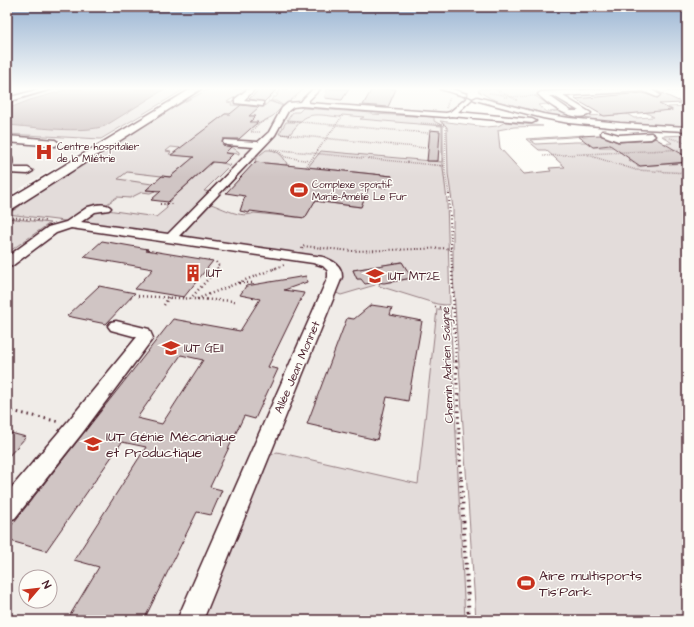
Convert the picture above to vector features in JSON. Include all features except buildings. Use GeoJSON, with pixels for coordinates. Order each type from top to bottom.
{"type":"FeatureCollection","features":[{"type":"Feature","properties":{"kind":"main road"},"geometry":{"type":"LineString","coordinates":[[7,206],[150,118]]}},
{"type":"Feature","properties":{"kind":"main road"},"geometry":{"type":"LineString","coordinates":[[130,131],[152,118]]}},
{"type":"Feature","properties":{"kind":"street"},"geometry":{"type":"LineString","coordinates":[[170,239],[262,147],[276,127],[280,118]]}},
{"type":"Feature","properties":{"kind":"street"},"geometry":{"type":"LineString","coordinates":[[501,118],[546,122]]}},
{"type":"Feature","properties":{"kind":"street"},"geometry":{"type":"LineString","coordinates":[[555,118],[594,124],[687,129]]}},
{"type":"Feature","properties":{"kind":"street"},"geometry":{"type":"LineString","coordinates":[[594,124],[605,133]]}},
{"type":"Feature","properties":{"kind":"street"},"geometry":{"type":"LineString","coordinates":[[594,133],[605,133],[621,138],[687,134]]}},
{"type":"Feature","properties":{"kind":"street"},"geometry":{"type":"LineString","coordinates":[[7,139],[55,143]]}},
{"type":"Feature","properties":{"kind":"street"},"geometry":{"type":"LineString","coordinates":[[228,142],[262,147]]}},
{"type":"Feature","properties":{"kind":"street"},"geometry":{"type":"LineString","coordinates":[[7,158],[10,171],[28,171]]}},
{"type":"Feature","properties":{"kind":"street"},"geometry":{"type":"LineString","coordinates":[[7,263],[49,232],[67,225],[90,210],[95,208],[105,208]]}},
{"type":"Feature","properties":{"kind":"street","name":"Allée Jean Monnet"},"geometry":{"type":"LineString","coordinates":[[67,225],[170,239],[292,260],[328,264],[335,270],[335,277],[190,620]]}},
{"type":"Feature","properties":{"kind":"street"},"geometry":{"type":"LineString","coordinates":[[7,510],[76,426],[145,336],[143,333],[116,326]]}},
{"type":"Feature","properties":{"kind":"path"},"geometry":{"type":"LineString","coordinates":[[306,167],[341,118]]}},
{"type":"Feature","properties":{"kind":"path","name":"Chemin Adrien Saigne"},"geometry":{"type":"LineString","coordinates":[[437,118],[437,120],[446,126],[445,166],[450,204],[458,421],[470,620]]}},
{"type":"Feature","properties":{"kind":"path"},"geometry":{"type":"LineString","coordinates":[[285,121],[428,133]]}},
{"type":"Feature","properties":{"kind":"path"},"geometry":{"type":"LineString","coordinates":[[278,134],[426,148]]}},
{"type":"Feature","properties":{"kind":"path"},"geometry":{"type":"LineString","coordinates":[[262,147],[276,150],[445,166]]}},
{"type":"Feature","properties":{"kind":"path"},"geometry":{"type":"LineString","coordinates":[[543,156],[687,149]]}},
{"type":"Feature","properties":{"kind":"path"},"geometry":{"type":"LineString","coordinates":[[276,150],[287,158],[310,161]]}},
{"type":"Feature","properties":{"kind":"path"},"geometry":{"type":"LineString","coordinates":[[586,154],[636,170],[687,173]]}},
{"type":"Feature","properties":{"kind":"path"},"geometry":{"type":"LineString","coordinates":[[160,204],[174,204]]}},
{"type":"Feature","properties":{"kind":"path"},"geometry":{"type":"LineString","coordinates":[[7,216],[67,225]]}},
{"type":"Feature","properties":{"kind":"path"},"geometry":{"type":"LineString","coordinates":[[197,299],[292,260],[303,246],[352,251],[452,248]]}},
{"type":"Feature","properties":{"kind":"path"},"geometry":{"type":"LineString","coordinates":[[189,299],[217,270],[219,266],[216,262]]}},
{"type":"Feature","properties":{"kind":"path"},"geometry":{"type":"LineString","coordinates":[[238,282],[255,283]]}},
{"type":"Feature","properties":{"kind":"path"},"geometry":{"type":"LineString","coordinates":[[138,296],[169,297],[181,300],[197,299],[235,301]]}},
{"type":"Feature","properties":{"kind":"path"},"geometry":{"type":"LineString","coordinates":[[164,305],[169,297]]}},
{"type":"Feature","properties":{"kind":"path"},"geometry":{"type":"LineString","coordinates":[[434,307],[453,308]]}},
{"type":"Feature","properties":{"kind":"path"},"geometry":{"type":"LineString","coordinates":[[7,410],[76,426]]}},
{"type":"Feature","properties":{"kind":"shaded area"},"geometry":{"type":"Polygon","coordinates":[[[7,118],[136,118],[101,139],[7,134],[7,118]]]}},
{"type":"Feature","properties":{"kind":"shaded area"},"geometry":{"type":"Polygon","coordinates":[[[7,118],[118,118],[105,126],[83,130],[7,125],[7,118]]]}},
{"type":"Feature","properties":{"kind":"shaded area"},"geometry":{"type":"Polygon","coordinates":[[[154,118],[219,118],[195,137],[226,140],[223,143],[234,144],[232,147],[239,152],[239,154],[171,147],[166,151],[171,152],[169,154],[194,157],[170,177],[127,172],[118,179],[152,184],[146,190],[155,191],[150,193],[142,192],[130,198],[117,197],[100,209],[156,217],[167,208],[166,204],[215,160],[230,165],[204,191],[212,192],[169,234],[8,214],[20,206],[32,194],[154,118]]]}},
{"type":"Feature","properties":{"kind":"shaded area"},"geometry":{"type":"Polygon","coordinates":[[[155,118],[444,118],[447,247],[470,620],[7,620],[7,208],[155,118]]]}},
{"type":"Feature","properties":{"kind":"shaded area"},"geometry":{"type":"Polygon","coordinates":[[[253,118],[269,118],[258,124],[250,122],[253,118]]]}},
{"type":"Feature","properties":{"kind":"shaded area"},"geometry":{"type":"Polygon","coordinates":[[[288,118],[305,118],[301,121],[287,120],[288,118]]]}},
{"type":"Feature","properties":{"kind":"shaded area"},"geometry":{"type":"Polygon","coordinates":[[[434,118],[434,121],[443,126],[443,168],[447,200],[450,304],[437,304],[379,286],[380,281],[390,279],[392,282],[412,278],[402,262],[353,270],[357,279],[365,278],[376,282],[375,285],[341,295],[334,292],[337,266],[180,237],[211,204],[243,215],[254,213],[305,218],[315,201],[360,207],[369,186],[388,187],[392,176],[308,167],[321,151],[442,162],[442,126],[360,119],[434,118]]]}},
{"type":"Feature","properties":{"kind":"shaded area"},"geometry":{"type":"Polygon","coordinates":[[[575,118],[687,118],[687,126],[627,124],[575,118]]]}},
{"type":"Feature","properties":{"kind":"shaded area"},"geometry":{"type":"Polygon","coordinates":[[[440,121],[486,127],[498,126],[505,122],[543,126],[514,127],[498,130],[500,148],[524,174],[551,171],[549,168],[565,167],[546,150],[539,150],[526,139],[584,135],[585,136],[530,140],[536,144],[587,142],[593,147],[611,147],[672,143],[662,136],[687,135],[687,156],[629,160],[638,166],[687,163],[687,620],[476,620],[453,276],[453,208],[448,174],[447,127],[440,121]]]}},
{"type":"Feature","properties":{"kind":"shaded area"},"geometry":{"type":"Polygon","coordinates":[[[286,122],[300,122],[289,135],[279,134],[286,122]]]}},
{"type":"Feature","properties":{"kind":"shaded area","name":"Centre hospitalier de la Milétrie"},"geometry":{"type":"Polygon","coordinates":[[[7,134],[61,136],[101,139],[7,197],[7,134]]]}},
{"type":"Feature","properties":{"kind":"shaded area"},"geometry":{"type":"Polygon","coordinates":[[[266,150],[273,150],[279,153],[287,164],[255,162],[256,158],[266,150]]]}},
{"type":"Feature","properties":{"kind":"shaded area"},"geometry":{"type":"Polygon","coordinates":[[[7,218],[50,223],[7,253],[7,218]]]}},
{"type":"Feature","properties":{"kind":"shaded area"},"geometry":{"type":"Polygon","coordinates":[[[437,309],[450,310],[465,620],[201,620],[268,457],[277,452],[418,484],[437,309]]]}},
{"type":"Feature","properties":{"kind":"place","name":"Centre hospitalier de la Milétrie"},"geometry":{"type":"Point","coordinates":[44,152]}},
{"type":"Feature","properties":{"kind":"place","name":"Complexe sportif Marie-Amélie Le Fur"},"geometry":{"type":"Point","coordinates":[299,190]}},
{"type":"Feature","properties":{"kind":"place","name":"IUT"},"geometry":{"type":"Point","coordinates":[193,273]}},
{"type":"Feature","properties":{"kind":"place","name":"IUT MT2E"},"geometry":{"type":"Point","coordinates":[375,276]}},
{"type":"Feature","properties":{"kind":"place","name":"IUT GEII"},"geometry":{"type":"Point","coordinates":[171,348]}},
{"type":"Feature","properties":{"kind":"place","name":"IUT Génie Mécanique et Productique"},"geometry":{"type":"Point","coordinates":[93,444]}},
{"type":"Feature","properties":{"kind":"place","name":"Aire multisports Tis'Park"},"geometry":{"type":"Point","coordinates":[526,583]}}]}
